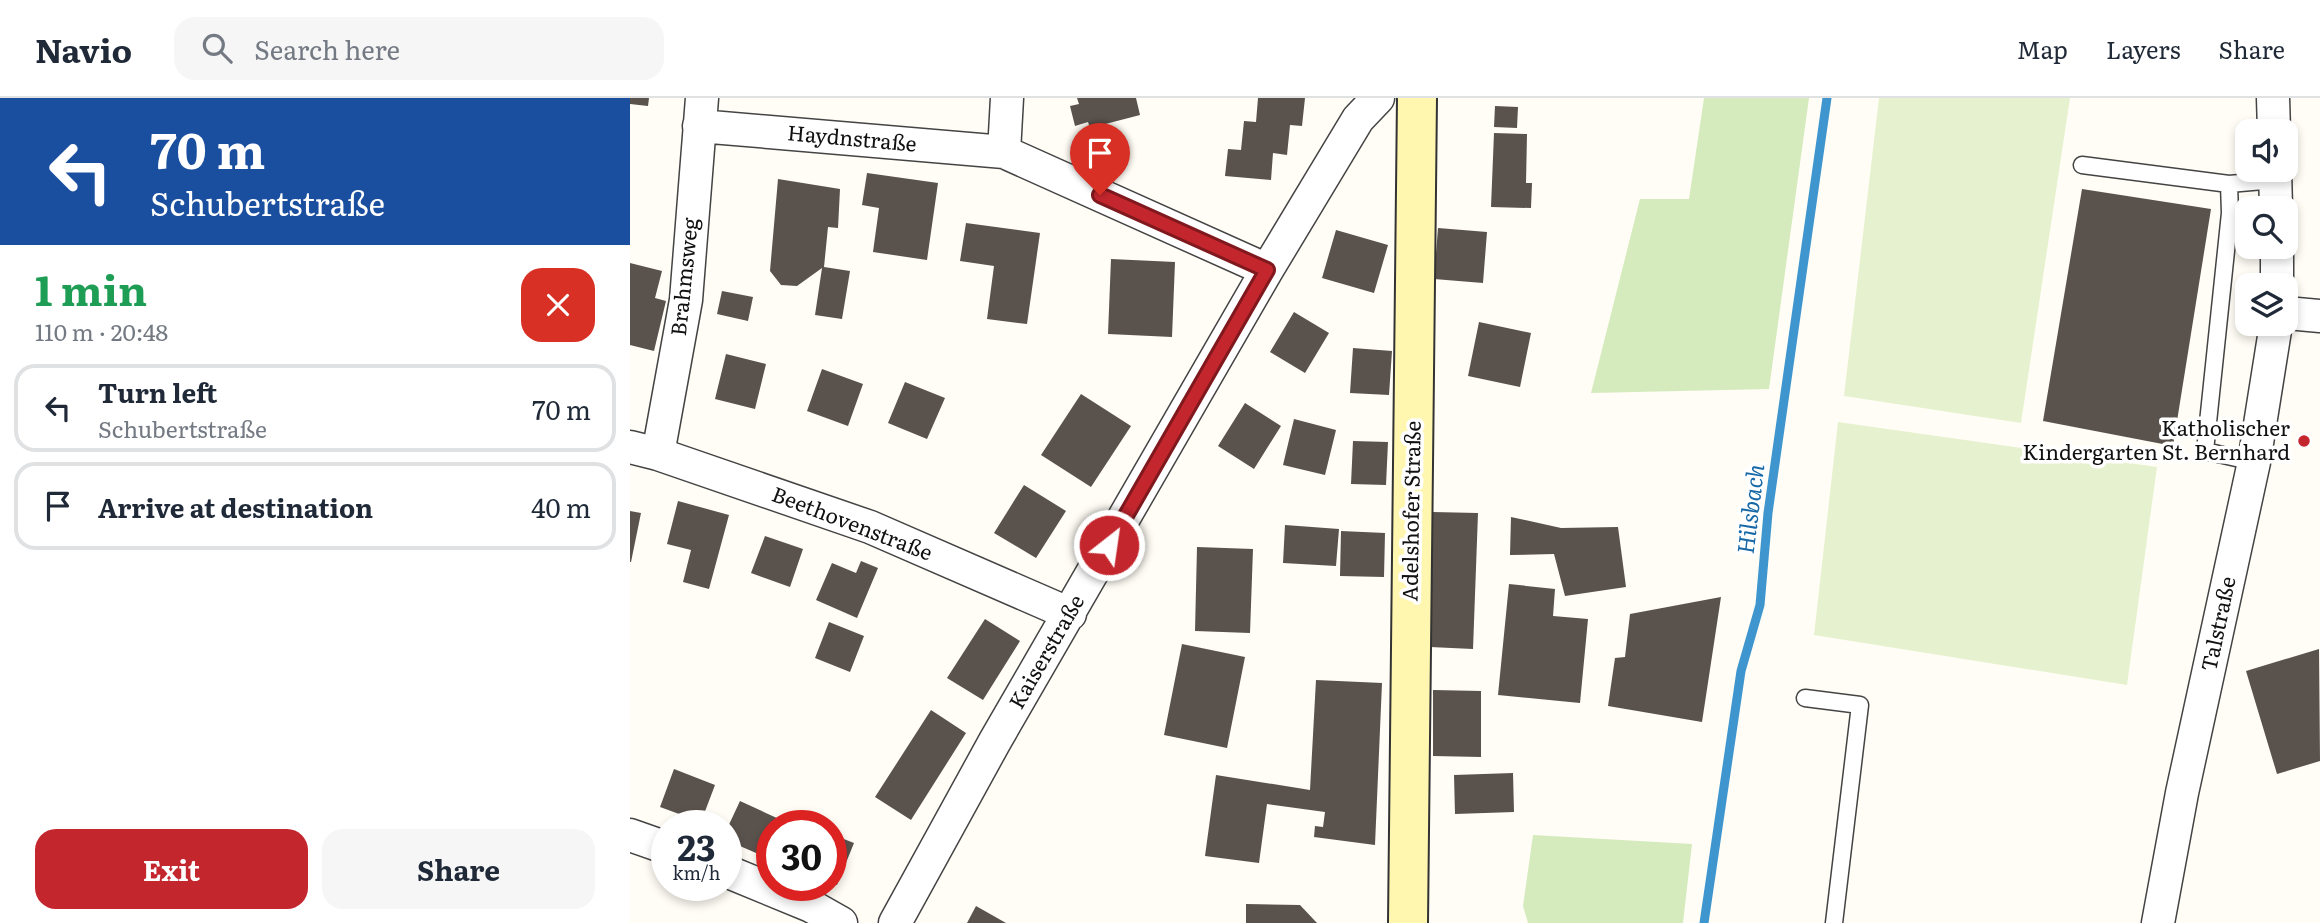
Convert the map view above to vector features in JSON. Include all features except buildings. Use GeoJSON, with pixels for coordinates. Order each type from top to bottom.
{"type":"FeatureCollection","features":[{"type":"Feature","properties":{"kind":"street"},"geometry":{"type":"LineString","coordinates":[[1004,152],[1007,98]]}},
{"type":"Feature","properties":{"kind":"street","name":"Kaiserstraße"},"geometry":{"type":"LineString","coordinates":[[895,923],[995,741],[1267,270],[1357,119],[1378,98]]}},
{"type":"Feature","properties":{"kind":"street","name":"Adelshofer Straße"},"geometry":{"type":"LineString","coordinates":[[1408,923],[1417,98]]}},
{"type":"Feature","properties":{"kind":"street"},"geometry":{"type":"LineString","coordinates":[[2273,98],[2274,119]]}},
{"type":"Feature","properties":{"kind":"street","name":"Haydnstraße"},"geometry":{"type":"LineString","coordinates":[[700,112],[1004,152],[1267,270]]}},
{"type":"Feature","properties":{"kind":"street","name":"Brahmsweg"},"geometry":{"type":"LineString","coordinates":[[644,451],[686,300],[700,112]]}},
{"type":"Feature","properties":{"kind":"street"},"geometry":{"type":"LineString","coordinates":[[2298,314],[2320,316]]}},
{"type":"Feature","properties":{"kind":"street","name":"Talstraße"},"geometry":{"type":"LineString","coordinates":[[2158,923],[2182,793],[2254,462],[2274,336]]}},
{"type":"Feature","properties":{"kind":"street","name":"Beethovenstraße"},"geometry":{"type":"LineString","coordinates":[[644,451],[870,527],[1070,614]]}},
{"type":"Feature","properties":{"kind":"street"},"geometry":{"type":"LineString","coordinates":[[630,835],[651,842]]}},
{"type":"Feature","properties":{"kind":"street"},"geometry":{"type":"LineString","coordinates":[[742,878],[811,906],[841,923]]}},
{"type":"Feature","properties":{"kind":"lane"},"geometry":{"type":"LineString","coordinates":[[2082,165],[2229,184],[2275,186]]}},
{"type":"Feature","properties":{"kind":"lane"},"geometry":{"type":"LineString","coordinates":[[2229,184],[2230,213],[2205,451],[2254,462]]}},
{"type":"Feature","properties":{"kind":"lane"},"geometry":{"type":"LineString","coordinates":[[1805,698],[1860,705],[1834,923]]}},
{"type":"Feature","properties":{"kind":"green space"},"geometry":{"type":"Polygon","coordinates":[[[1704,98],[1809,98],[1769,389],[1591,393],[1640,199],[1689,199],[1704,98]]]}},
{"type":"Feature","properties":{"kind":"green space"},"geometry":{"type":"Polygon","coordinates":[[[1879,98],[2070,98],[2021,423],[1844,396],[1879,98]]]}},
{"type":"Feature","properties":{"kind":"green space"},"geometry":{"type":"Polygon","coordinates":[[[1838,422],[2157,467],[2127,685],[1814,635],[1838,422]]]}},
{"type":"Feature","properties":{"kind":"green space"},"geometry":{"type":"Polygon","coordinates":[[[1533,835],[1692,844],[1683,923],[1528,923],[1523,906],[1533,835]]]}},
{"type":"Feature","properties":{"kind":"waterway","name":"Hilsbach"},"geometry":{"type":"LineString","coordinates":[[1704,923],[1741,671],[1760,605],[1768,513],[1827,98]]}},
{"type":"Feature","properties":{"kind":"place","name":"Katholischer Kindergarten St. Bernhard"},"geometry":{"type":"Point","coordinates":[2304,441]}},
{"type":"Feature","properties":{"kind":"route"},"geometry":{"type":"LineString","coordinates":[[1100,195],[1267,270],[1109,545]]}}]}
